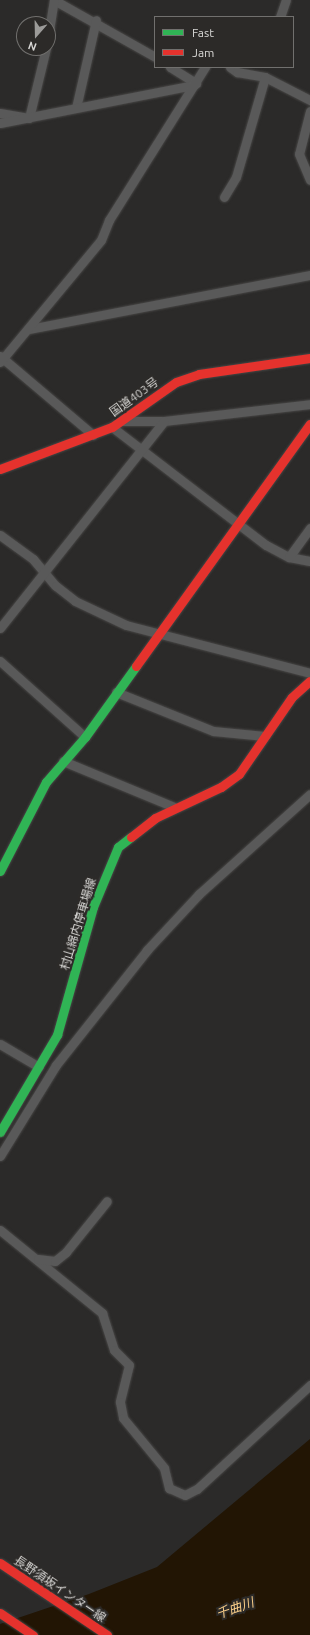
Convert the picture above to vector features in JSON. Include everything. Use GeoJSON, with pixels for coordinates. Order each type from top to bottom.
{"type":"FeatureCollection","features":[{"type":"Feature","properties":{"kind":"main road","name":"国道403号"},"geometry":{"type":"LineString","coordinates":[[0,469],[112,427],[122,421],[159,391],[199,374],[310,358]]}},
{"type":"Feature","properties":{"kind":"main road"},"geometry":{"type":"LineString","coordinates":[[0,871],[46,782],[62,761],[85,737],[238,522],[310,424]]}},
{"type":"Feature","properties":{"kind":"main road","name":"村山綿内停車場線"},"geometry":{"type":"LineString","coordinates":[[0,1132],[57,1035],[109,865],[132,834],[174,807],[222,787],[239,774],[292,697],[310,681]]}},
{"type":"Feature","properties":{"kind":"main road","name":"長野須坂インター線"},"geometry":{"type":"LineString","coordinates":[[0,1563],[107,1635]]}},
{"type":"Feature","properties":{"kind":"main road"},"geometry":{"type":"LineString","coordinates":[[0,1612],[33,1635]]}},
{"type":"Feature","properties":{"kind":"street"},"geometry":{"type":"LineString","coordinates":[[51,16],[54,0],[96,20],[154,56]]}},
{"type":"Feature","properties":{"kind":"street"},"geometry":{"type":"LineString","coordinates":[[280,16],[286,0]]}},
{"type":"Feature","properties":{"kind":"street"},"geometry":{"type":"LineString","coordinates":[[76,108],[96,20]]}},
{"type":"Feature","properties":{"kind":"street"},"geometry":{"type":"LineString","coordinates":[[29,118],[44,56]]}},
{"type":"Feature","properties":{"kind":"street"},"geometry":{"type":"LineString","coordinates":[[171,68],[195,84]]}},
{"type":"Feature","properties":{"kind":"street"},"geometry":{"type":"LineString","coordinates":[[93,435],[1,359],[29,329],[101,240],[109,220],[204,68]]}},
{"type":"Feature","properties":{"kind":"street"},"geometry":{"type":"LineString","coordinates":[[231,68],[237,72],[264,73],[310,100]]}},
{"type":"Feature","properties":{"kind":"street"},"geometry":{"type":"LineString","coordinates":[[224,197],[236,177],[264,73]]}},
{"type":"Feature","properties":{"kind":"street"},"geometry":{"type":"LineString","coordinates":[[0,123],[195,84]]}},
{"type":"Feature","properties":{"kind":"street"},"geometry":{"type":"LineString","coordinates":[[310,111],[299,154],[310,180]]}},
{"type":"Feature","properties":{"kind":"street"},"geometry":{"type":"LineString","coordinates":[[0,112],[29,118]]}},
{"type":"Feature","properties":{"kind":"street"},"geometry":{"type":"LineString","coordinates":[[29,329],[310,275]]}},
{"type":"Feature","properties":{"kind":"street"},"geometry":{"type":"LineString","coordinates":[[122,421],[164,421],[310,404]]}},
{"type":"Feature","properties":{"kind":"street"},"geometry":{"type":"LineString","coordinates":[[0,628],[45,575],[164,421]]}},
{"type":"Feature","properties":{"kind":"street"},"geometry":{"type":"LineString","coordinates":[[112,427],[238,522],[289,557],[310,561]]}},
{"type":"Feature","properties":{"kind":"street"},"geometry":{"type":"LineString","coordinates":[[289,557],[310,528]]}},
{"type":"Feature","properties":{"kind":"street"},"geometry":{"type":"LineString","coordinates":[[0,535],[33,559],[45,575],[75,601],[126,626],[310,674]]}},
{"type":"Feature","properties":{"kind":"street"},"geometry":{"type":"LineString","coordinates":[[0,661],[85,737]]}},
{"type":"Feature","properties":{"kind":"street"},"geometry":{"type":"LineString","coordinates":[[116,692],[213,731],[265,736]]}},
{"type":"Feature","properties":{"kind":"street"},"geometry":{"type":"LineString","coordinates":[[62,761],[174,807]]}},
{"type":"Feature","properties":{"kind":"street"},"geometry":{"type":"LineString","coordinates":[[0,1156],[56,1065],[147,950],[199,894],[310,794]]}},
{"type":"Feature","properties":{"kind":"street"},"geometry":{"type":"LineString","coordinates":[[0,1044],[39,1067]]}},
{"type":"Feature","properties":{"kind":"street"},"geometry":{"type":"LineString","coordinates":[[35,1258],[55,1261],[79,1239],[107,1201]]}},
{"type":"Feature","properties":{"kind":"street"},"geometry":{"type":"LineString","coordinates":[[0,1230],[102,1313],[114,1350],[129,1365],[120,1402],[123,1418],[164,1468],[169,1488],[185,1495],[197,1489],[310,1385]]}},
{"type":"Feature","properties":{"kind":"water","name":"千曲川"},"geometry":{"type":"Polygon","coordinates":[[[310,1439],[310,1635],[0,1635],[0,1624],[89,1594],[157,1567],[310,1439]]]}},
{"type":"Feature","properties":{"kind":"traffic: fast"},"geometry":{"type":"LineString","coordinates":[[0,871],[46,782],[85,737],[136,666]]}},
{"type":"Feature","properties":{"kind":"traffic: fast"},"geometry":{"type":"LineString","coordinates":[[0,1132],[57,1035],[93,907],[118,847],[131,837]]}},
{"type":"Feature","properties":{"kind":"traffic: jam"},"geometry":{"type":"LineString","coordinates":[[0,469],[112,427],[176,382],[199,374],[310,358]]}},
{"type":"Feature","properties":{"kind":"traffic: jam"},"geometry":{"type":"LineString","coordinates":[[136,666],[310,424]]}},
{"type":"Feature","properties":{"kind":"traffic: jam"},"geometry":{"type":"LineString","coordinates":[[131,837],[155,818],[221,787],[239,774],[292,697],[310,681]]}},
{"type":"Feature","properties":{"kind":"traffic: jam"},"geometry":{"type":"LineString","coordinates":[[0,1563],[107,1635]]}},
{"type":"Feature","properties":{"kind":"traffic: jam"},"geometry":{"type":"LineString","coordinates":[[0,1613],[33,1635]]}}]}
